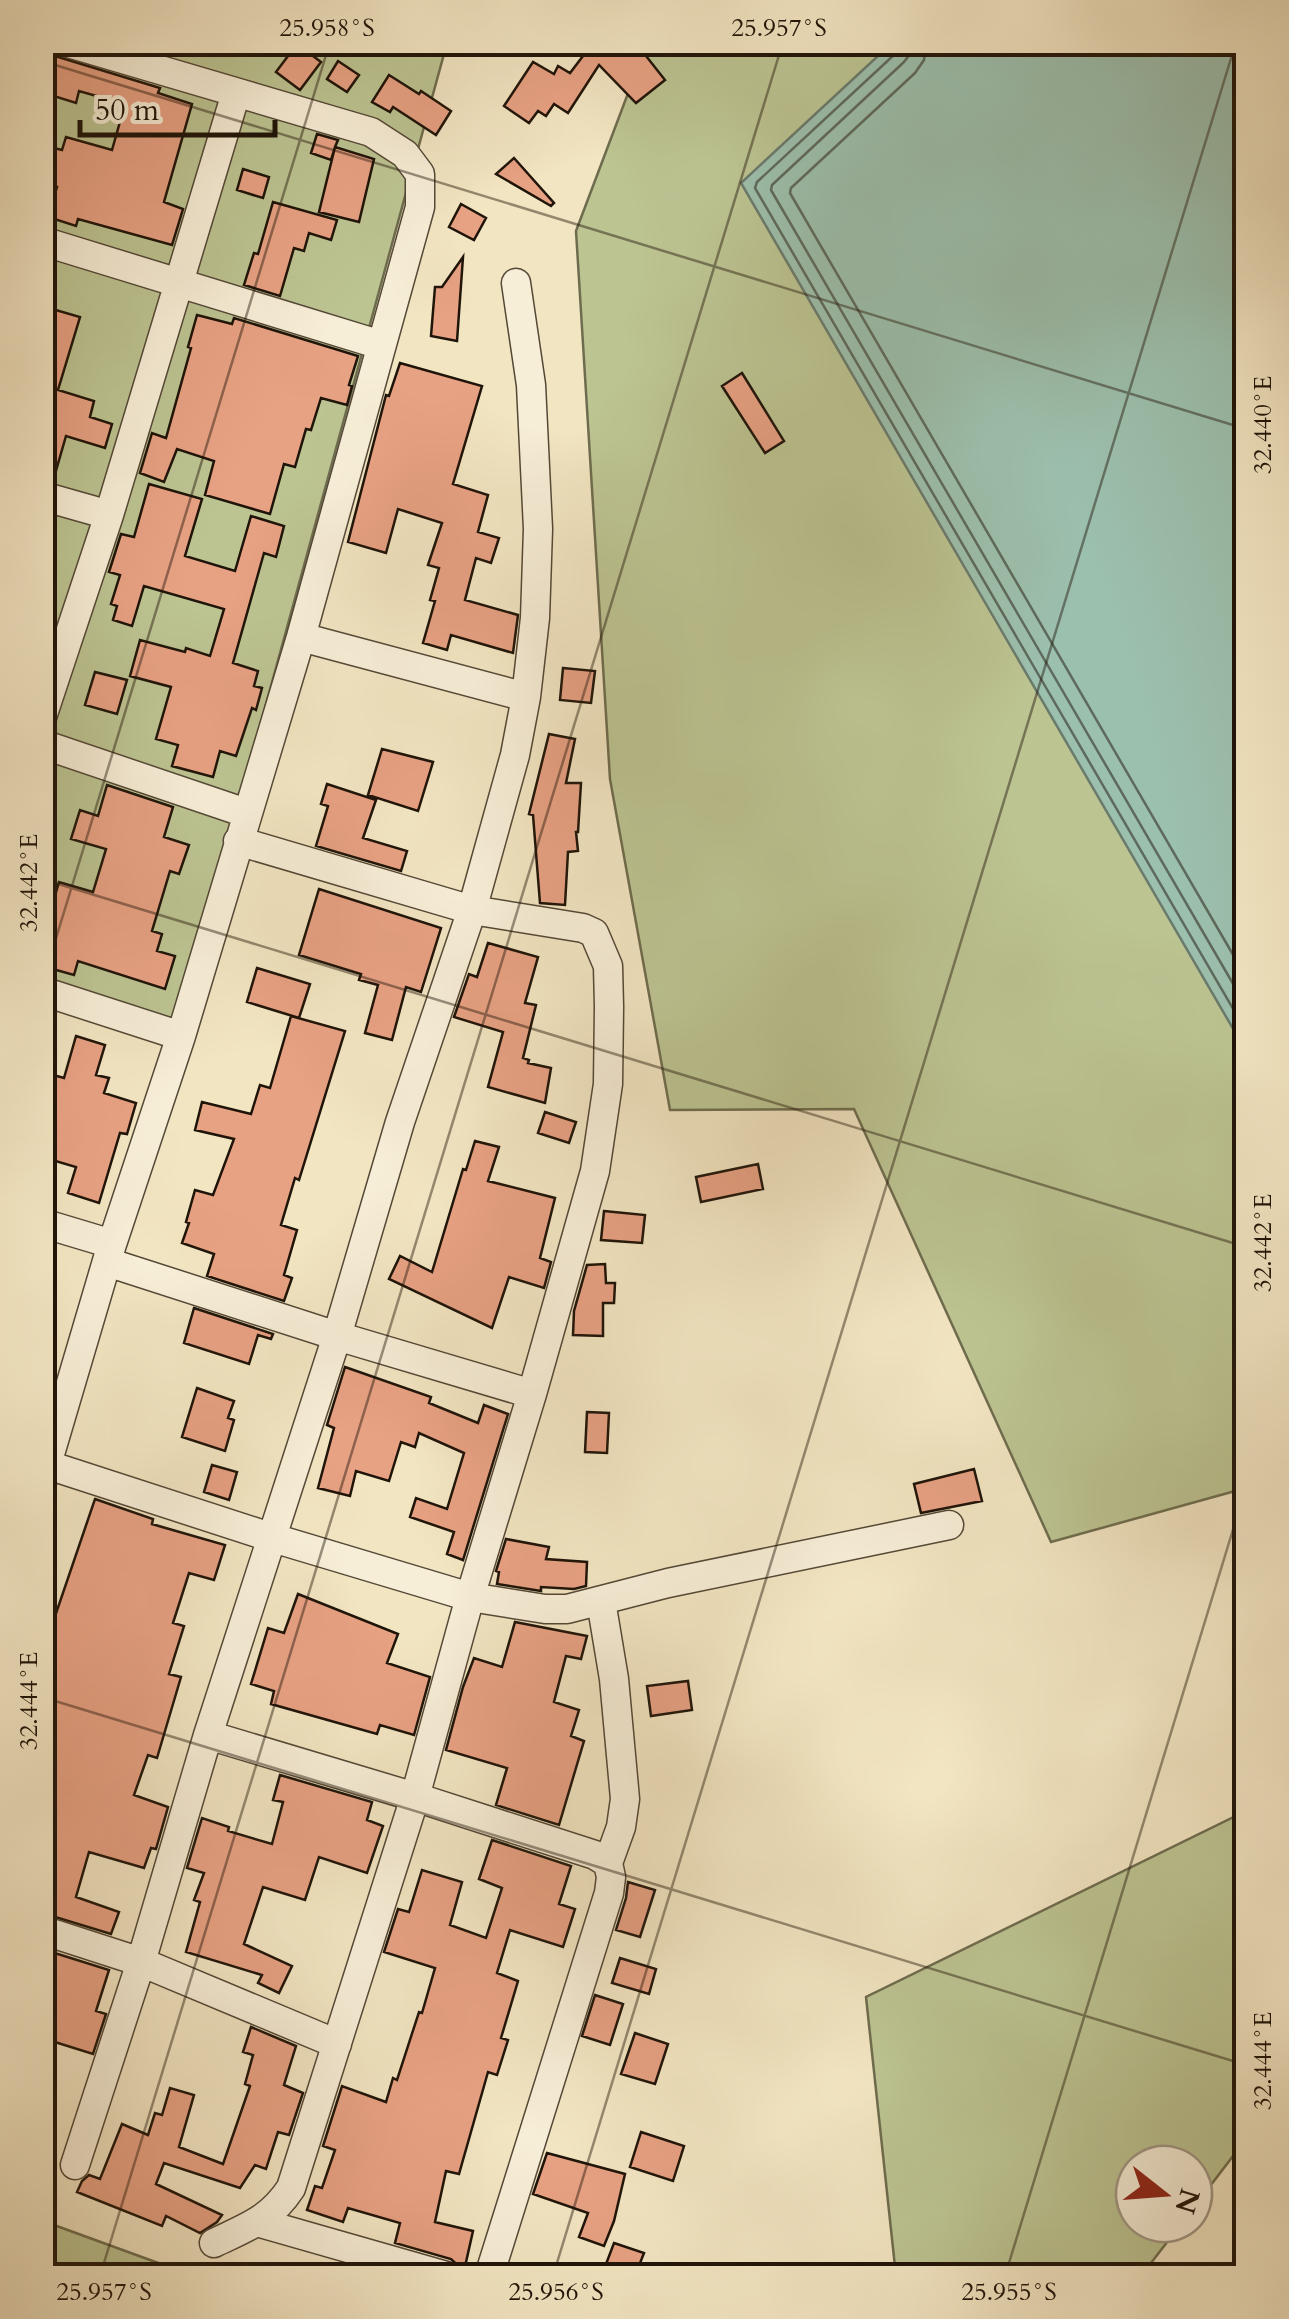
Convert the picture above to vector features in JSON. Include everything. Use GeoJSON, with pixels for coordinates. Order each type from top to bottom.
{"type":"FeatureCollection","features":[{"type":"Feature","properties":{"kind":"street"},"geometry":{"type":"LineString","coordinates":[[65,42],[371,132],[406,154],[420,174],[420,207],[301,637],[46,1460],[273,1538],[470,1596],[556,1609],[950,1525]]}},
{"type":"Feature","properties":{"kind":"street"},"geometry":{"type":"LineString","coordinates":[[42,717],[109,514],[236,92]]}},
{"type":"Feature","properties":{"kind":"street"},"geometry":{"type":"LineString","coordinates":[[42,240],[381,345]]}},
{"type":"Feature","properties":{"kind":"street"},"geometry":{"type":"LineString","coordinates":[[75,2164],[142,1962],[208,1735],[273,1538],[400,1122],[472,910],[515,755],[535,618],[538,528],[531,385],[516,283]]}},
{"type":"Feature","properties":{"kind":"street"},"geometry":{"type":"LineString","coordinates":[[42,496],[109,514]]}},
{"type":"Feature","properties":{"kind":"street"},"geometry":{"type":"LineString","coordinates":[[301,637],[526,698]]}},
{"type":"Feature","properties":{"kind":"street"},"geometry":{"type":"LineString","coordinates":[[42,744],[246,813]]}},
{"type":"Feature","properties":{"kind":"street"},"geometry":{"type":"LineString","coordinates":[[214,2243],[278,2207],[290,2188],[415,1797],[470,1596],[596,1172],[608,1084],[608,966],[594,933],[472,910],[238,841]]}},
{"type":"Feature","properties":{"kind":"street"},"geometry":{"type":"LineString","coordinates":[[42,991],[180,1036]]}},
{"type":"Feature","properties":{"kind":"street"},"geometry":{"type":"LineString","coordinates":[[42,1223],[109,1253],[336,1336],[532,1394]]}},
{"type":"Feature","properties":{"kind":"street"},"geometry":{"type":"LineString","coordinates":[[490,2276],[610,1892],[608,1862],[626,1799],[614,1679],[601,1601]]}},
{"type":"Feature","properties":{"kind":"street"},"geometry":{"type":"LineString","coordinates":[[208,1735],[415,1797],[608,1862]]}},
{"type":"Feature","properties":{"kind":"street"},"geometry":{"type":"LineString","coordinates":[[42,1930],[142,1962],[337,2044]]}},
{"type":"Feature","properties":{"kind":"street"},"geometry":{"type":"LineString","coordinates":[[257,2222],[446,2276]]}},
{"type":"Feature","properties":{"kind":"shaded area"},"geometry":{"type":"Polygon","coordinates":[[[42,43],[447,43],[178,1026],[43,988],[42,43]]]}},
{"type":"Feature","properties":{"kind":"shaded area"},"geometry":{"type":"Polygon","coordinates":[[[647,43],[1246,43],[1246,1488],[1051,1542],[854,1109],[670,1110],[610,779],[576,231],[647,43]]]}},
{"type":"Feature","properties":{"kind":"shaded area"},"geometry":{"type":"Polygon","coordinates":[[[1246,1811],[1246,2139],[1214,2181],[1214,2144],[1114,2144],[1114,2244],[1166,2244],[1141,2276],[896,2276],[866,1997],[1246,1811]]]}},
{"type":"Feature","properties":{"kind":"shaded area"},"geometry":{"type":"Polygon","coordinates":[[[43,2221],[194,2276],[43,2276],[43,2221]]]}},
{"type":"Feature","properties":{"kind":"water"},"geometry":{"type":"Polygon","coordinates":[[[893,42],[1246,43],[1246,1051],[741,183],[893,42]]]}},
{"type":"Feature","properties":{"kind":"building"},"geometry":{"type":"Polygon","coordinates":[[[577,42],[635,42],[665,80],[636,103],[599,65],[568,113],[554,104],[546,116],[538,111],[529,123],[504,106],[533,62],[554,74],[558,66],[570,73],[586,52],[577,42]]]}},
{"type":"Feature","properties":{"kind":"building"},"geometry":{"type":"Polygon","coordinates":[[[297,44],[321,62],[300,90],[276,72],[297,44]]]}},
{"type":"Feature","properties":{"kind":"building"},"geometry":{"type":"Polygon","coordinates":[[[55,56],[160,88],[158,93],[192,104],[164,202],[183,209],[172,245],[78,219],[76,226],[48,217],[57,187],[42,183],[42,145],[62,150],[66,137],[112,150],[125,104],[79,91],[76,103],[44,93],[55,56]]]}},
{"type":"Feature","properties":{"kind":"building"},"geometry":{"type":"Polygon","coordinates":[[[338,61],[359,75],[347,92],[327,79],[338,61]]]}},
{"type":"Feature","properties":{"kind":"building"},"geometry":{"type":"Polygon","coordinates":[[[389,75],[451,111],[436,135],[393,107],[390,112],[372,102],[389,75]]]}},
{"type":"Feature","properties":{"kind":"building"},"geometry":{"type":"Polygon","coordinates":[[[317,134],[338,140],[331,160],[311,153],[317,134]]]}},
{"type":"Feature","properties":{"kind":"building"},"geometry":{"type":"Polygon","coordinates":[[[335,147],[374,159],[359,222],[319,212],[335,147]]]}},
{"type":"Feature","properties":{"kind":"building"},"geometry":{"type":"Polygon","coordinates":[[[514,158],[554,203],[551,206],[496,174],[514,158]]]}},
{"type":"Feature","properties":{"kind":"building"},"geometry":{"type":"Polygon","coordinates":[[[243,169],[269,177],[263,198],[237,190],[243,169]]]}},
{"type":"Feature","properties":{"kind":"building"},"geometry":{"type":"Polygon","coordinates":[[[273,202],[337,220],[331,240],[309,233],[304,251],[294,248],[280,296],[244,285],[273,202]]]}},
{"type":"Feature","properties":{"kind":"building"},"geometry":{"type":"Polygon","coordinates":[[[461,204],[486,218],[474,240],[449,227],[461,204]]]}},
{"type":"Feature","properties":{"kind":"building"},"geometry":{"type":"Polygon","coordinates":[[[463,257],[457,341],[431,336],[435,287],[442,287],[463,257]]]}},
{"type":"Feature","properties":{"kind":"building"},"geometry":{"type":"Polygon","coordinates":[[[42,306],[80,317],[58,390],[94,401],[90,417],[112,424],[105,448],[66,436],[53,481],[42,479],[42,306]]]}},
{"type":"Feature","properties":{"kind":"building"},"geometry":{"type":"Polygon","coordinates":[[[197,315],[232,324],[234,318],[358,356],[347,405],[321,398],[311,430],[306,429],[295,467],[284,464],[270,514],[205,495],[214,461],[177,449],[164,482],[140,473],[152,433],[166,438],[197,315]]]}},
{"type":"Feature","properties":{"kind":"building"},"geometry":{"type":"Polygon","coordinates":[[[400,363],[482,386],[453,484],[488,495],[478,532],[499,538],[491,563],[476,558],[465,600],[518,615],[513,653],[451,635],[447,650],[423,643],[439,568],[428,565],[442,523],[398,509],[386,553],[348,542],[386,395],[389,396],[400,363]]]}},
{"type":"Feature","properties":{"kind":"building"},"geometry":{"type":"Polygon","coordinates":[[[742,373],[784,441],[765,453],[722,386],[742,373]]]}},
{"type":"Feature","properties":{"kind":"building"},"geometry":{"type":"Polygon","coordinates":[[[149,484],[202,499],[185,556],[235,571],[251,516],[284,526],[276,557],[264,553],[233,663],[258,671],[254,686],[262,688],[256,710],[252,708],[236,756],[220,751],[213,777],[172,766],[178,745],[156,739],[171,687],[130,676],[140,640],[210,656],[224,609],[144,586],[132,626],[113,620],[117,606],[111,604],[120,575],[109,572],[121,534],[134,537],[149,484]]]}},
{"type":"Feature","properties":{"kind":"building"},"geometry":{"type":"Polygon","coordinates":[[[563,668],[595,671],[591,703],[560,700],[563,668]]]}},
{"type":"Feature","properties":{"kind":"building"},"geometry":{"type":"Polygon","coordinates":[[[95,672],[127,680],[117,714],[85,705],[95,672]]]}},
{"type":"Feature","properties":{"kind":"building"},"geometry":{"type":"Polygon","coordinates":[[[549,734],[575,739],[566,783],[581,783],[578,851],[568,852],[565,905],[540,903],[533,815],[529,814],[549,734]]]}},
{"type":"Feature","properties":{"kind":"building"},"geometry":{"type":"Polygon","coordinates":[[[382,749],[433,762],[418,811],[368,795],[382,749]]]}},
{"type":"Feature","properties":{"kind":"building"},"geometry":{"type":"Polygon","coordinates":[[[327,784],[376,800],[363,838],[407,851],[401,871],[316,846],[328,806],[321,804],[327,784]]]}},
{"type":"Feature","properties":{"kind":"building"},"geometry":{"type":"Polygon","coordinates":[[[107,785],[173,807],[164,837],[189,845],[179,874],[170,871],[152,931],[162,934],[157,951],[175,956],[165,989],[78,961],[74,975],[42,966],[42,940],[59,882],[93,892],[106,849],[71,839],[80,810],[98,816],[107,785]]]}},
{"type":"Feature","properties":{"kind":"building"},"geometry":{"type":"Polygon","coordinates":[[[319,889],[441,928],[421,992],[406,987],[392,1040],[365,1033],[378,985],[359,980],[361,974],[299,955],[319,889]]]}},
{"type":"Feature","properties":{"kind":"building"},"geometry":{"type":"Polygon","coordinates":[[[488,943],[538,957],[525,1003],[536,1005],[523,1058],[528,1063],[551,1068],[545,1103],[488,1087],[503,1032],[454,1017],[469,974],[477,977],[488,943]]]}},
{"type":"Feature","properties":{"kind":"building"},"geometry":{"type":"Polygon","coordinates":[[[257,968],[310,984],[299,1018],[247,1002],[257,968]]]}},
{"type":"Feature","properties":{"kind":"building"},"geometry":{"type":"Polygon","coordinates":[[[291,1016],[345,1031],[281,1225],[297,1230],[284,1275],[292,1278],[284,1301],[207,1276],[214,1254],[182,1243],[195,1190],[213,1195],[234,1139],[195,1130],[202,1102],[251,1114],[260,1085],[270,1088],[291,1016]]]}},
{"type":"Feature","properties":{"kind":"building"},"geometry":{"type":"Polygon","coordinates":[[[76,1036],[105,1045],[96,1075],[109,1078],[104,1093],[136,1103],[127,1134],[120,1133],[99,1203],[68,1193],[76,1167],[42,1157],[42,1072],[64,1078],[76,1036]]]}},
{"type":"Feature","properties":{"kind":"building"},"geometry":{"type":"Polygon","coordinates":[[[545,1112],[576,1122],[569,1143],[538,1133],[545,1112]]]}},
{"type":"Feature","properties":{"kind":"building"},"geometry":{"type":"Polygon","coordinates":[[[475,1141],[499,1147],[488,1181],[555,1198],[540,1258],[551,1262],[544,1288],[509,1277],[492,1328],[389,1279],[400,1256],[432,1272],[475,1141]]]}},
{"type":"Feature","properties":{"kind":"building"},"geometry":{"type":"Polygon","coordinates":[[[758,1164],[763,1189],[701,1202],[696,1177],[758,1164]]]}},
{"type":"Feature","properties":{"kind":"building"},"geometry":{"type":"Polygon","coordinates":[[[604,1211],[645,1215],[642,1243],[601,1240],[604,1211]]]}},
{"type":"Feature","properties":{"kind":"building"},"geometry":{"type":"Polygon","coordinates":[[[605,1264],[606,1283],[615,1283],[614,1303],[603,1303],[603,1336],[573,1335],[574,1311],[587,1265],[605,1264]]]}},
{"type":"Feature","properties":{"kind":"building"},"geometry":{"type":"Polygon","coordinates":[[[194,1308],[273,1334],[271,1339],[258,1335],[249,1364],[184,1343],[194,1308]]]}},
{"type":"Feature","properties":{"kind":"building"},"geometry":{"type":"Polygon","coordinates":[[[345,1367],[431,1397],[429,1403],[478,1423],[484,1405],[508,1414],[463,1560],[447,1554],[454,1532],[410,1517],[416,1498],[447,1509],[464,1453],[419,1433],[415,1447],[401,1442],[389,1481],[356,1471],[350,1496],[318,1488],[334,1428],[327,1425],[345,1367]]]}},
{"type":"Feature","properties":{"kind":"building"},"geometry":{"type":"Polygon","coordinates":[[[197,1388],[234,1401],[228,1418],[234,1420],[225,1451],[182,1437],[197,1388]]]}},
{"type":"Feature","properties":{"kind":"building"},"geometry":{"type":"Polygon","coordinates":[[[587,1412],[609,1413],[607,1453],[585,1452],[587,1412]]]}},
{"type":"Feature","properties":{"kind":"building"},"geometry":{"type":"Polygon","coordinates":[[[212,1465],[237,1472],[229,1500],[204,1492],[212,1465]]]}},
{"type":"Feature","properties":{"kind":"building"},"geometry":{"type":"Polygon","coordinates":[[[974,1469],[982,1501],[921,1513],[914,1484],[974,1469]]]}},
{"type":"Feature","properties":{"kind":"building"},"geometry":{"type":"Polygon","coordinates":[[[95,1499],[153,1519],[152,1524],[225,1545],[214,1580],[189,1573],[173,1623],[184,1626],[169,1674],[181,1677],[157,1758],[148,1755],[134,1795],[168,1807],[156,1849],[151,1848],[144,1868],[89,1852],[76,1897],[119,1912],[111,1934],[42,1913],[42,1695],[51,1668],[42,1665],[42,1648],[95,1499]]]}},
{"type":"Feature","properties":{"kind":"building"},"geometry":{"type":"Polygon","coordinates":[[[506,1539],[549,1547],[546,1559],[587,1562],[586,1586],[541,1587],[541,1591],[497,1584],[496,1571],[506,1539]]]}},
{"type":"Feature","properties":{"kind":"building"},"geometry":{"type":"Polygon","coordinates":[[[298,1594],[398,1634],[387,1663],[430,1677],[414,1735],[380,1725],[377,1734],[271,1704],[274,1691],[251,1684],[268,1628],[284,1633],[298,1594]]]}},
{"type":"Feature","properties":{"kind":"building"},"geometry":{"type":"Polygon","coordinates":[[[515,1622],[587,1636],[581,1659],[566,1656],[554,1702],[579,1710],[571,1736],[584,1741],[559,1825],[496,1805],[507,1768],[446,1750],[474,1658],[502,1667],[515,1622]]]}},
{"type":"Feature","properties":{"kind":"building"},"geometry":{"type":"Polygon","coordinates":[[[688,1681],[692,1710],[651,1716],[647,1686],[688,1681]]]}},
{"type":"Feature","properties":{"kind":"building"},"geometry":{"type":"Polygon","coordinates":[[[280,1775],[372,1802],[367,1820],[383,1826],[367,1873],[319,1857],[305,1900],[263,1887],[244,1944],[292,1966],[279,1993],[258,1983],[262,1975],[186,1952],[200,1902],[194,1900],[204,1873],[187,1868],[202,1818],[229,1827],[228,1831],[272,1844],[283,1802],[273,1800],[280,1775]]]}},
{"type":"Feature","properties":{"kind":"building"},"geometry":{"type":"Polygon","coordinates":[[[492,1840],[571,1866],[559,1904],[575,1909],[563,1947],[510,1930],[497,1973],[518,1981],[501,2038],[508,2040],[497,2075],[488,2072],[459,2174],[446,2171],[435,2222],[473,2231],[464,2271],[451,2259],[395,2243],[400,2223],[348,2208],[343,2222],[307,2210],[315,2186],[322,2188],[335,2150],[323,2146],[342,2086],[386,2102],[419,2012],[422,2013],[435,1968],[384,1952],[398,1909],[409,1912],[422,1870],[462,1882],[450,1925],[486,1938],[502,1888],[479,1879],[492,1840]]]}},
{"type":"Feature","properties":{"kind":"building"},"geometry":{"type":"Polygon","coordinates":[[[628,1882],[655,1890],[640,1937],[616,1930],[628,1882]]]}},
{"type":"Feature","properties":{"kind":"building"},"geometry":{"type":"Polygon","coordinates":[[[42,1949],[109,1970],[96,2011],[106,2014],[93,2054],[42,2038],[42,1949]]]}},
{"type":"Feature","properties":{"kind":"building"},"geometry":{"type":"Polygon","coordinates":[[[620,1958],[656,1969],[649,1994],[612,1983],[620,1958]]]}},
{"type":"Feature","properties":{"kind":"building"},"geometry":{"type":"Polygon","coordinates":[[[595,1995],[623,2004],[610,2045],[582,2036],[595,1995]]]}},
{"type":"Feature","properties":{"kind":"building"},"geometry":{"type":"Polygon","coordinates":[[[251,2027],[296,2046],[284,2085],[303,2093],[289,2135],[278,2132],[266,2169],[255,2165],[240,2188],[164,2163],[156,2184],[222,2215],[217,2222],[200,2233],[166,2216],[162,2226],[77,2192],[89,2175],[100,2179],[122,2124],[148,2135],[155,2113],[162,2115],[170,2088],[194,2095],[179,2147],[223,2164],[250,2086],[245,2084],[253,2055],[243,2052],[251,2027]]]}},
{"type":"Feature","properties":{"kind":"building"},"geometry":{"type":"Polygon","coordinates":[[[635,2033],[668,2044],[655,2084],[621,2074],[635,2033]]]}},
{"type":"Feature","properties":{"kind":"building"},"geometry":{"type":"Polygon","coordinates":[[[641,2132],[684,2146],[673,2181],[630,2167],[641,2132]]]}},
{"type":"Feature","properties":{"kind":"building"},"geometry":{"type":"Polygon","coordinates":[[[547,2153],[625,2174],[604,2246],[579,2237],[588,2213],[533,2194],[547,2153]]]}},
{"type":"Feature","properties":{"kind":"building"},"geometry":{"type":"Polygon","coordinates":[[[614,2243],[644,2253],[635,2276],[603,2272],[614,2243]]]}}]}
